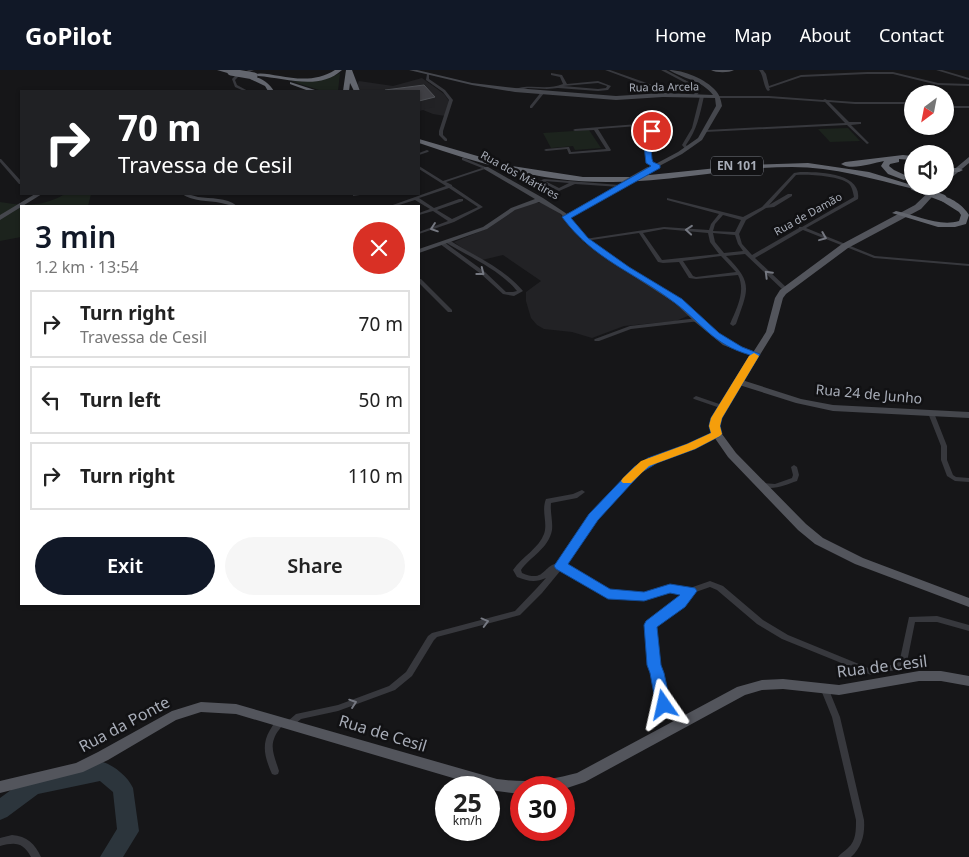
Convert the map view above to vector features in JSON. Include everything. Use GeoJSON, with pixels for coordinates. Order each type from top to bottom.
{"type":"FeatureCollection","features":[{"type":"Feature","properties":{"kind":"highway"},"geometry":{"type":"LineString","coordinates":[[220,70],[254,75],[311,90]]}},
{"type":"Feature","properties":{"kind":"highway"},"geometry":{"type":"LineString","coordinates":[[254,75],[303,80],[326,77],[339,70]]}},
{"type":"Feature","properties":{"kind":"highway"},"geometry":{"type":"LineString","coordinates":[[341,90],[347,71]]}},
{"type":"Feature","properties":{"kind":"highway"},"geometry":{"type":"LineString","coordinates":[[346,90],[347,71]]}},
{"type":"Feature","properties":{"kind":"highway"},"geometry":{"type":"LineString","coordinates":[[347,71],[356,90]]}},
{"type":"Feature","properties":{"kind":"highway"},"geometry":{"type":"LineString","coordinates":[[254,75],[270,90]]}},
{"type":"Feature","properties":{"kind":"highway"},"geometry":{"type":"LineString","coordinates":[[254,75],[302,90]]}},
{"type":"Feature","properties":{"kind":"highway","name":"EN 101"},"geometry":{"type":"LineString","coordinates":[[420,140],[518,166],[570,175],[643,176],[753,164],[803,163],[846,167],[904,182]]}},
{"type":"Feature","properties":{"kind":"highway","name":"EN 101"},"geometry":{"type":"LineString","coordinates":[[420,140],[522,171],[564,178],[630,179],[761,166],[805,165],[854,171],[904,182]]}},
{"type":"Feature","properties":{"kind":"highway"},"geometry":{"type":"LineString","coordinates":[[753,164],[782,161],[855,164],[890,158],[904,159]]}},
{"type":"Feature","properties":{"kind":"highway"},"geometry":{"type":"LineString","coordinates":[[904,160],[892,160],[887,162],[886,166],[893,173],[904,179]]}},
{"type":"Feature","properties":{"kind":"highway"},"geometry":{"type":"LineString","coordinates":[[954,169],[958,168]]}},
{"type":"Feature","properties":{"kind":"highway","name":"EN 101"},"geometry":{"type":"LineString","coordinates":[[941,195],[946,197]]}},
{"type":"Feature","properties":{"kind":"highway","name":"EN 101"},"geometry":{"type":"LineString","coordinates":[[942,195],[969,208]]}},
{"type":"Feature","properties":{"kind":"highway"},"geometry":{"type":"LineString","coordinates":[[902,214],[918,220],[947,225],[957,225],[963,222],[965,215],[962,210],[946,197]]}},
{"type":"Feature","properties":{"kind":"highway"},"geometry":{"type":"LineString","coordinates":[[902,214],[939,228],[969,229]]}},
{"type":"Feature","properties":{"kind":"main road"},"geometry":{"type":"LineString","coordinates":[[714,70],[731,70]]}},
{"type":"Feature","properties":{"kind":"main road"},"geometry":{"type":"LineString","coordinates":[[958,168],[969,158]]}},
{"type":"Feature","properties":{"kind":"main road"},"geometry":{"type":"LineString","coordinates":[[902,214],[922,195]]}},
{"type":"Feature","properties":{"kind":"main road"},"geometry":{"type":"LineString","coordinates":[[927,195],[902,214],[845,246],[785,289],[779,298],[770,332],[715,422],[716,434],[732,455],[802,528],[826,546],[864,563],[969,603]]}},
{"type":"Feature","properties":{"kind":"main road","name":"Rua de Cesil"},"geometry":{"type":"LineString","coordinates":[[575,779],[741,691],[762,685],[792,685],[839,690],[873,677],[941,676],[969,681]]}},
{"type":"Feature","properties":{"kind":"main road","name":"Rua da Ponte"},"geometry":{"type":"LineString","coordinates":[[0,787],[78,768],[103,756],[172,716],[201,707],[236,709]]}},
{"type":"Feature","properties":{"kind":"main road","name":"Rua de Cesil"},"geometry":{"type":"LineString","coordinates":[[236,709],[286,722],[471,778],[510,786]]}},
{"type":"Feature","properties":{"kind":"street","name":"Rua da Arcela"},"geometry":{"type":"LineString","coordinates":[[411,70],[428,75],[515,90],[616,98],[663,96],[769,97],[904,104]]}},
{"type":"Feature","properties":{"kind":"street"},"geometry":{"type":"LineString","coordinates":[[607,70],[657,88],[661,90],[663,96]]}},
{"type":"Feature","properties":{"kind":"street"},"geometry":{"type":"LineString","coordinates":[[663,70],[699,89],[695,96]]}},
{"type":"Feature","properties":{"kind":"street"},"geometry":{"type":"LineString","coordinates":[[566,217],[687,149],[700,139],[706,131],[719,106],[717,96],[700,81],[672,70]]}},
{"type":"Feature","properties":{"kind":"street"},"geometry":{"type":"LineString","coordinates":[[761,70],[764,74],[769,97]]}},
{"type":"Feature","properties":{"kind":"street"},"geometry":{"type":"LineString","coordinates":[[938,70],[969,79]]}},
{"type":"Feature","properties":{"kind":"street"},"geometry":{"type":"LineString","coordinates":[[767,88],[801,76],[867,73],[894,73],[938,84],[969,85]]}},
{"type":"Feature","properties":{"kind":"street"},"geometry":{"type":"LineString","coordinates":[[552,74],[562,77],[565,84],[561,86]]}},
{"type":"Feature","properties":{"kind":"street"},"geometry":{"type":"LineString","coordinates":[[244,90],[236,86],[233,80],[237,76],[254,75]]}},
{"type":"Feature","properties":{"kind":"street"},"geometry":{"type":"LineString","coordinates":[[428,75],[427,79],[444,91],[451,100],[448,115],[440,131],[441,136],[446,140]]}},
{"type":"Feature","properties":{"kind":"street"},"geometry":{"type":"LineString","coordinates":[[515,90],[598,82],[608,86],[598,90],[561,86]]}},
{"type":"Feature","properties":{"kind":"street"},"geometry":{"type":"LineString","coordinates":[[531,107],[543,92]]}},
{"type":"Feature","properties":{"kind":"street"},"geometry":{"type":"LineString","coordinates":[[687,149],[684,145],[697,124],[702,96]]}},
{"type":"Feature","properties":{"kind":"street"},"geometry":{"type":"LineString","coordinates":[[825,100],[867,143]]}},
{"type":"Feature","properties":{"kind":"street"},"geometry":{"type":"LineString","coordinates":[[954,108],[969,107]]}},
{"type":"Feature","properties":{"kind":"street"},"geometry":{"type":"LineString","coordinates":[[706,131],[860,123]]}},
{"type":"Feature","properties":{"kind":"street"},"geometry":{"type":"LineString","coordinates":[[575,130],[638,125],[648,127],[652,131],[646,142],[649,163],[657,166]]}},
{"type":"Feature","properties":{"kind":"street"},"geometry":{"type":"LineString","coordinates":[[546,150],[568,148],[570,153],[609,150],[595,128]]}},
{"type":"Feature","properties":{"kind":"street"},"geometry":{"type":"LineString","coordinates":[[420,154],[428,151]]}},
{"type":"Feature","properties":{"kind":"street","name":"Rua dos Mártires"},"geometry":{"type":"LineString","coordinates":[[463,159],[486,168],[541,199],[566,217],[585,240],[626,269],[678,301],[726,343],[755,354]]}},
{"type":"Feature","properties":{"kind":"street"},"geometry":{"type":"LineString","coordinates":[[0,160],[20,182]]}},
{"type":"Feature","properties":{"kind":"street"},"geometry":{"type":"LineString","coordinates":[[420,168],[481,207],[452,222],[420,233]]}},
{"type":"Feature","properties":{"kind":"street"},"geometry":{"type":"LineString","coordinates":[[444,182],[486,168]]}},
{"type":"Feature","properties":{"kind":"street"},"geometry":{"type":"LineString","coordinates":[[420,176],[428,173]]}},
{"type":"Feature","properties":{"kind":"street","name":"Rua de Damão"},"geometry":{"type":"LineString","coordinates":[[752,257],[856,198],[856,193],[848,181],[805,173],[795,174],[764,208]]}},
{"type":"Feature","properties":{"kind":"street"},"geometry":{"type":"LineString","coordinates":[[573,183],[559,190],[541,181],[623,185]]}},
{"type":"Feature","properties":{"kind":"street"},"geometry":{"type":"LineString","coordinates":[[395,205],[450,186]]}},
{"type":"Feature","properties":{"kind":"street"},"geometry":{"type":"LineString","coordinates":[[0,218],[34,195]]}},
{"type":"Feature","properties":{"kind":"street"},"geometry":{"type":"LineString","coordinates":[[187,195],[192,198],[231,205]]}},
{"type":"Feature","properties":{"kind":"street"},"geometry":{"type":"LineString","coordinates":[[785,289],[746,252],[740,244],[737,234],[744,220],[790,195]]}},
{"type":"Feature","properties":{"kind":"street"},"geometry":{"type":"LineString","coordinates":[[415,198],[452,222]]}},
{"type":"Feature","properties":{"kind":"street"},"geometry":{"type":"LineString","coordinates":[[420,251],[485,228],[513,209],[541,199]]}},
{"type":"Feature","properties":{"kind":"street"},"geometry":{"type":"LineString","coordinates":[[669,199],[744,220]]}},
{"type":"Feature","properties":{"kind":"street"},"geometry":{"type":"LineString","coordinates":[[420,214],[461,200]]}},
{"type":"Feature","properties":{"kind":"street"},"geometry":{"type":"LineString","coordinates":[[722,213],[715,220],[710,232],[714,244],[743,279],[745,290],[733,324]]}},
{"type":"Feature","properties":{"kind":"street"},"geometry":{"type":"LineString","coordinates":[[585,240],[664,228],[737,234]]}},
{"type":"Feature","properties":{"kind":"street"},"geometry":{"type":"LineString","coordinates":[[801,228],[868,256],[969,265]]}},
{"type":"Feature","properties":{"kind":"street"},"geometry":{"type":"LineString","coordinates":[[640,231],[660,261],[681,261],[746,252]]}},
{"type":"Feature","properties":{"kind":"street"},"geometry":{"type":"LineString","coordinates":[[444,242],[481,261],[520,291],[514,294],[505,293],[444,242]]}},
{"type":"Feature","properties":{"kind":"street"},"geometry":{"type":"LineString","coordinates":[[681,261],[691,277],[738,273]]}},
{"type":"Feature","properties":{"kind":"street"},"geometry":{"type":"LineString","coordinates":[[420,281],[450,311]]}},
{"type":"Feature","properties":{"kind":"street"},"geometry":{"type":"LineString","coordinates":[[597,340],[630,328],[698,320]]}},
{"type":"Feature","properties":{"kind":"street","name":"Rua 24 de Junho"},"geometry":{"type":"LineString","coordinates":[[739,382],[821,406],[969,415]]}},
{"type":"Feature","properties":{"kind":"street"},"geometry":{"type":"LineString","coordinates":[[696,398],[723,407]]}},
{"type":"Feature","properties":{"kind":"street"},"geometry":{"type":"LineString","coordinates":[[931,413],[944,446],[944,460],[950,476],[955,479],[969,480]]}},
{"type":"Feature","properties":{"kind":"street"},"geometry":{"type":"LineString","coordinates":[[275,771],[266,747],[271,733],[286,722],[299,716],[338,708],[392,688],[409,674],[431,638],[435,635],[517,613],[560,566],[594,517],[638,469],[652,460],[691,446],[716,434]]}},
{"type":"Feature","properties":{"kind":"street"},"geometry":{"type":"LineString","coordinates":[[760,485],[775,486],[795,479],[794,467]]}},
{"type":"Feature","properties":{"kind":"street"},"geometry":{"type":"LineString","coordinates":[[582,492],[575,496],[548,501],[549,532],[545,540],[517,570],[519,576],[536,580],[544,577],[556,566],[560,566],[608,594],[644,596],[670,589],[690,591]]}},
{"type":"Feature","properties":{"kind":"street"},"geometry":{"type":"LineString","coordinates":[[687,720],[676,715],[664,705],[654,665],[650,625],[680,604],[690,591],[704,584],[715,586],[767,627],[785,637],[873,677],[878,672],[898,667],[904,660],[912,619],[937,619],[969,628]]}},
{"type":"Feature","properties":{"kind":"street"},"geometry":{"type":"LineString","coordinates":[[826,690],[836,718],[860,820],[859,842],[851,853],[843,857]]}},
{"type":"Feature","properties":{"kind":"street"},"geometry":{"type":"LineString","coordinates":[[0,842],[9,839],[21,840],[30,846],[36,857]]}},
{"type":"Feature","properties":{"kind":"shaded area"},"geometry":{"type":"Polygon","coordinates":[[[340,73],[338,90],[319,90],[291,81],[316,80],[340,73]]]}},
{"type":"Feature","properties":{"kind":"shaded area"},"geometry":{"type":"Polygon","coordinates":[[[422,78],[444,94],[449,101],[445,116],[420,111],[420,90],[360,90],[357,85],[359,81],[393,86],[422,78]]]}},
{"type":"Feature","properties":{"kind":"shaded area"},"geometry":{"type":"Polygon","coordinates":[[[848,128],[860,141],[830,142],[818,129],[848,128]]]}},
{"type":"Feature","properties":{"kind":"shaded area"},"geometry":{"type":"Polygon","coordinates":[[[589,130],[601,148],[575,150],[573,146],[551,148],[543,133],[589,130]]]}},
{"type":"Feature","properties":{"kind":"shaded area"},"geometry":{"type":"Polygon","coordinates":[[[63,195],[91,195],[88,205],[20,205],[20,237],[0,241],[0,202],[33,204],[63,195]]]}},
{"type":"Feature","properties":{"kind":"shaded area"},"geometry":{"type":"Polygon","coordinates":[[[533,203],[541,203],[558,211],[581,240],[677,303],[690,315],[676,321],[624,326],[592,338],[572,332],[544,329],[537,325],[531,318],[526,301],[526,292],[541,281],[503,255],[482,260],[454,242],[486,229],[510,212],[533,203]]]}},
{"type":"Feature","properties":{"kind":"building"},"geometry":{"type":"Polygon","coordinates":[[[424,85],[435,97],[420,101],[420,90],[385,90],[424,85]]]}},
{"type":"Feature","properties":{"kind":"waterway"},"geometry":{"type":"LineString","coordinates":[[0,810],[33,786],[103,771],[123,788],[128,831],[111,857]]}},
{"type":"Feature","properties":{"kind":"slow traffic"},"geometry":{"type":"LineString","coordinates":[[627,481],[638,469],[652,460],[691,446],[716,434],[714,426],[716,418],[754,356]]}},
{"type":"Feature","properties":{"kind":"route"},"geometry":{"type":"LineString","coordinates":[[652,131],[646,142],[648,159],[649,163],[657,166],[566,217],[585,240],[626,269],[678,301],[726,343],[755,354],[716,418],[714,426],[716,434],[691,446],[652,460],[638,469],[594,517],[560,566],[582,577],[600,591],[608,594],[636,597],[652,595],[670,589],[690,591],[680,604],[650,625],[654,665],[664,705]]}}]}
